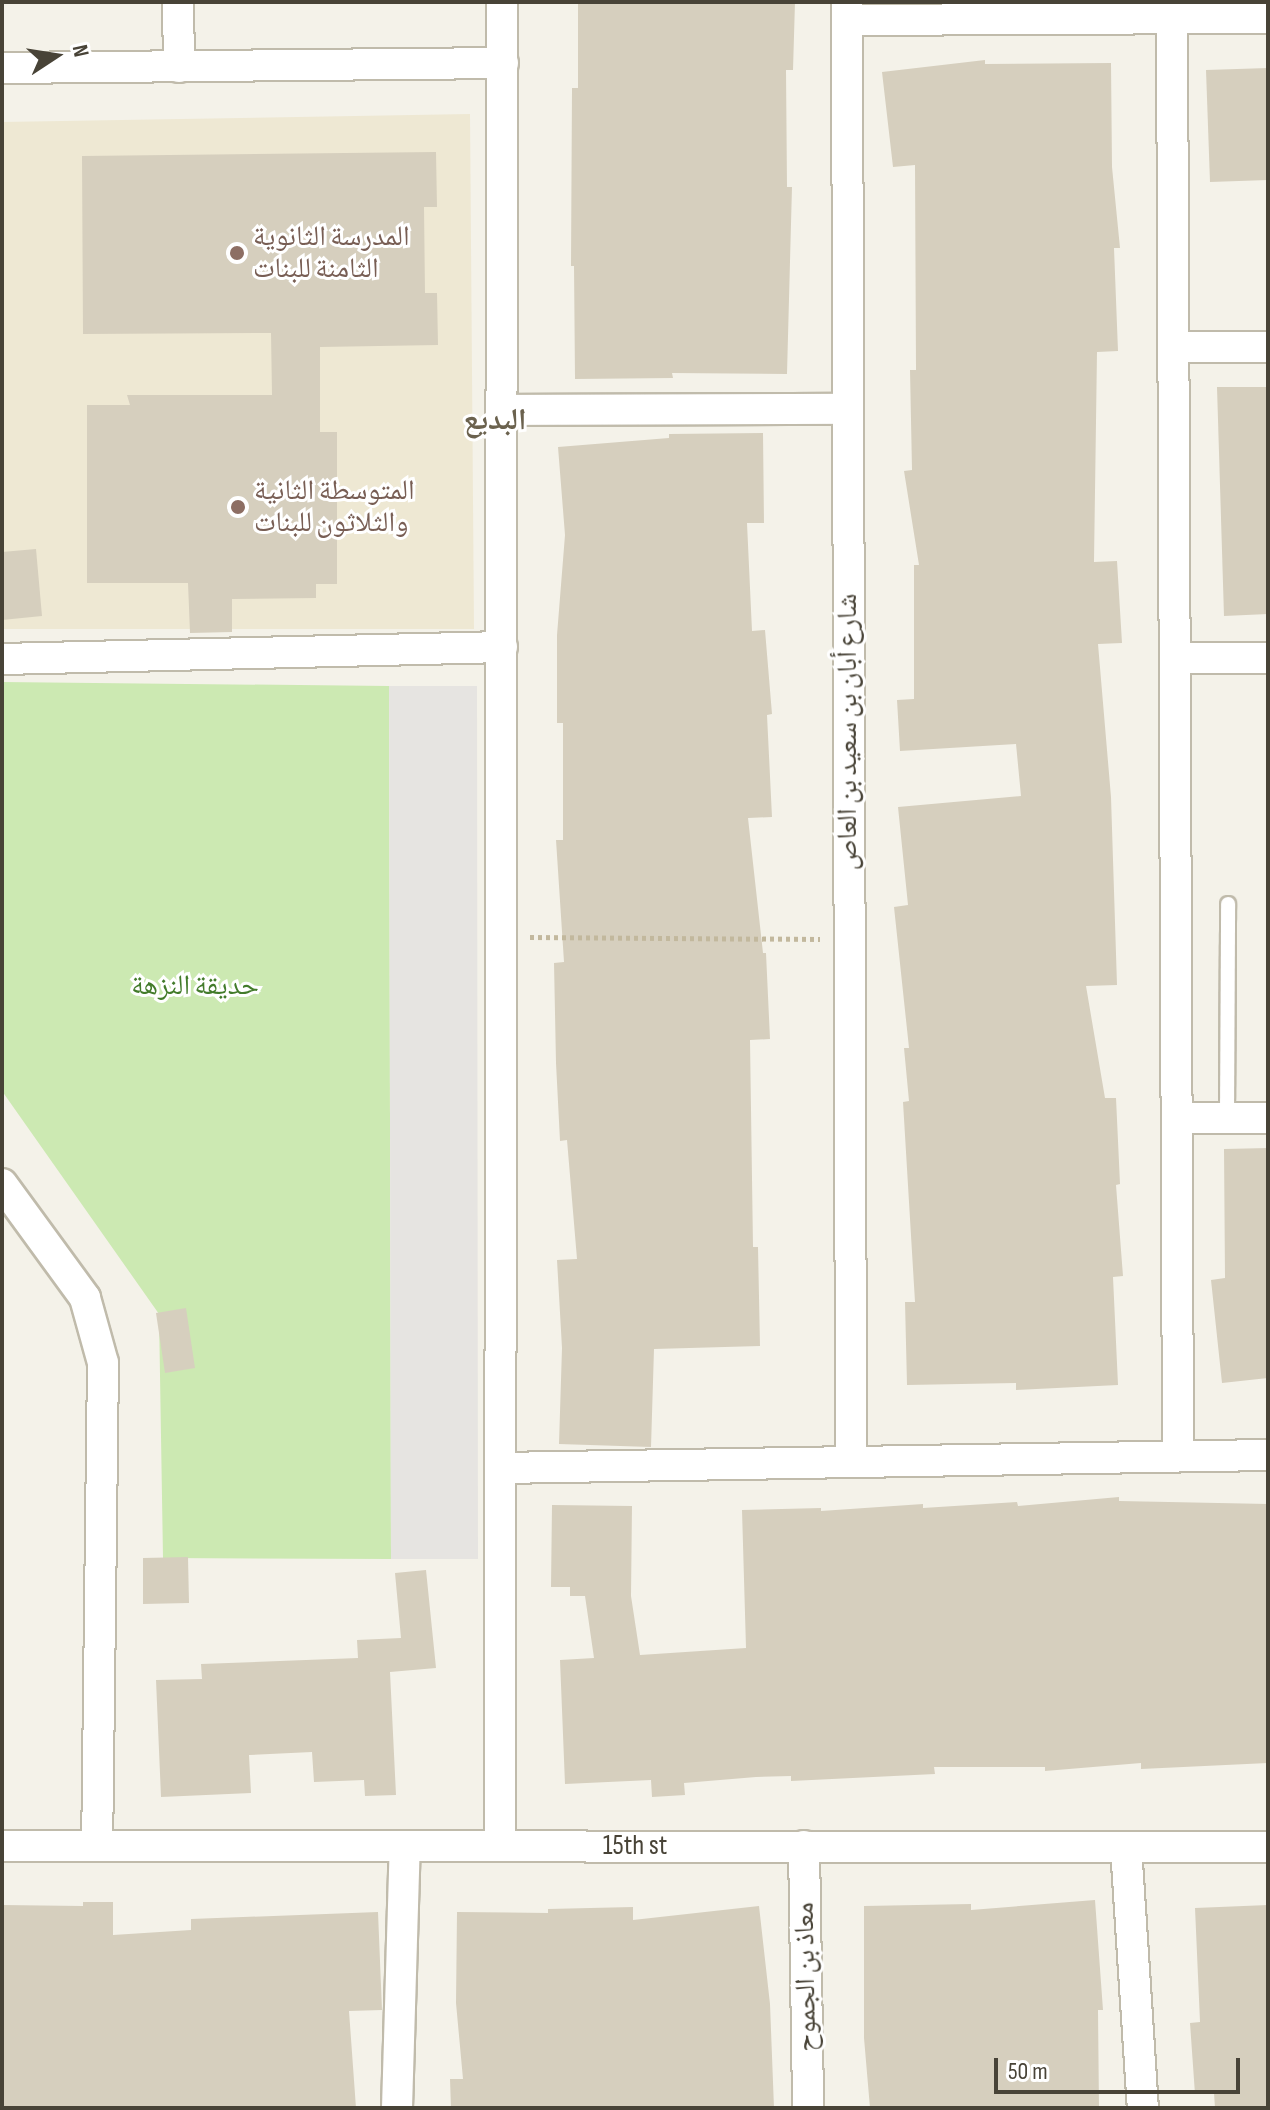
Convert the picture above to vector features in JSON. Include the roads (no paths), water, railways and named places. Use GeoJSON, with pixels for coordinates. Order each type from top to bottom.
{"type":"FeatureCollection","features":[{"type":"Feature","properties":{"kind":"street"},"geometry":{"type":"LineString","coordinates":[[178,2],[179,67]]}},
{"type":"Feature","properties":{"kind":"street"},"geometry":{"type":"LineString","coordinates":[[500,1846],[502,2]]}},
{"type":"Feature","properties":{"kind":"street"},"geometry":{"type":"LineString","coordinates":[[847,11],[1268,18]]}},
{"type":"Feature","properties":{"kind":"street","name":"شارع أبان بن سعيد بن العاص"},"geometry":{"type":"LineString","coordinates":[[847,11],[851,1462]]}},
{"type":"Feature","properties":{"kind":"street"},"geometry":{"type":"LineString","coordinates":[[1172,18],[1178,1456]]}},
{"type":"Feature","properties":{"kind":"street"},"geometry":{"type":"LineString","coordinates":[[2,68],[503,63]]}},
{"type":"Feature","properties":{"kind":"street"},"geometry":{"type":"LineString","coordinates":[[1173,347],[1268,347]]}},
{"type":"Feature","properties":{"kind":"street"},"geometry":{"type":"LineString","coordinates":[[503,410],[848,409]]}},
{"type":"Feature","properties":{"kind":"street"},"geometry":{"type":"LineString","coordinates":[[2,659],[502,647]]}},
{"type":"Feature","properties":{"kind":"street"},"geometry":{"type":"LineString","coordinates":[[1175,658],[1268,658]]}},
{"type":"Feature","properties":{"kind":"street"},"geometry":{"type":"LineString","coordinates":[[1177,1118],[1268,1118]]}},
{"type":"Feature","properties":{"kind":"street"},"geometry":{"type":"LineString","coordinates":[[2,1184],[85,1298],[103,1363],[97,1846]]}},
{"type":"Feature","properties":{"kind":"street"},"geometry":{"type":"LineString","coordinates":[[500,1468],[1268,1455]]}},
{"type":"Feature","properties":{"kind":"street","name":"15th st"},"geometry":{"type":"LineString","coordinates":[[2,1846],[1268,1847]]}},
{"type":"Feature","properties":{"kind":"street"},"geometry":{"type":"LineString","coordinates":[[397,2108],[405,1846]]}},
{"type":"Feature","properties":{"kind":"street","name":"معاذ بن الجموح"},"geometry":{"type":"LineString","coordinates":[[804,1846],[808,2108]]}},
{"type":"Feature","properties":{"kind":"street"},"geometry":{"type":"LineString","coordinates":[[1126,1847],[1143,2108]]}},
{"type":"Feature","properties":{"kind":"lane"},"geometry":{"type":"LineString","coordinates":[[1227,1118],[1228,904]]}},
{"type":"Feature","properties":{"kind":"place","name":"المدرسة الثانوية الثامنة للبنات"},"geometry":{"type":"Point","coordinates":[237,253]}},
{"type":"Feature","properties":{"kind":"place","name":"المتوسطة الثانية والثلاثون للبنات"},"geometry":{"type":"Point","coordinates":[238,507]}},
{"type":"Feature","properties":{"kind":"district","name":"البديع"},"geometry":{"type":"Point","coordinates":[495,420]}},
{"type":"Feature","properties":{"kind":"park label","name":"حديقة النزهة"},"geometry":{"type":"Point","coordinates":[195,986]}}]}
